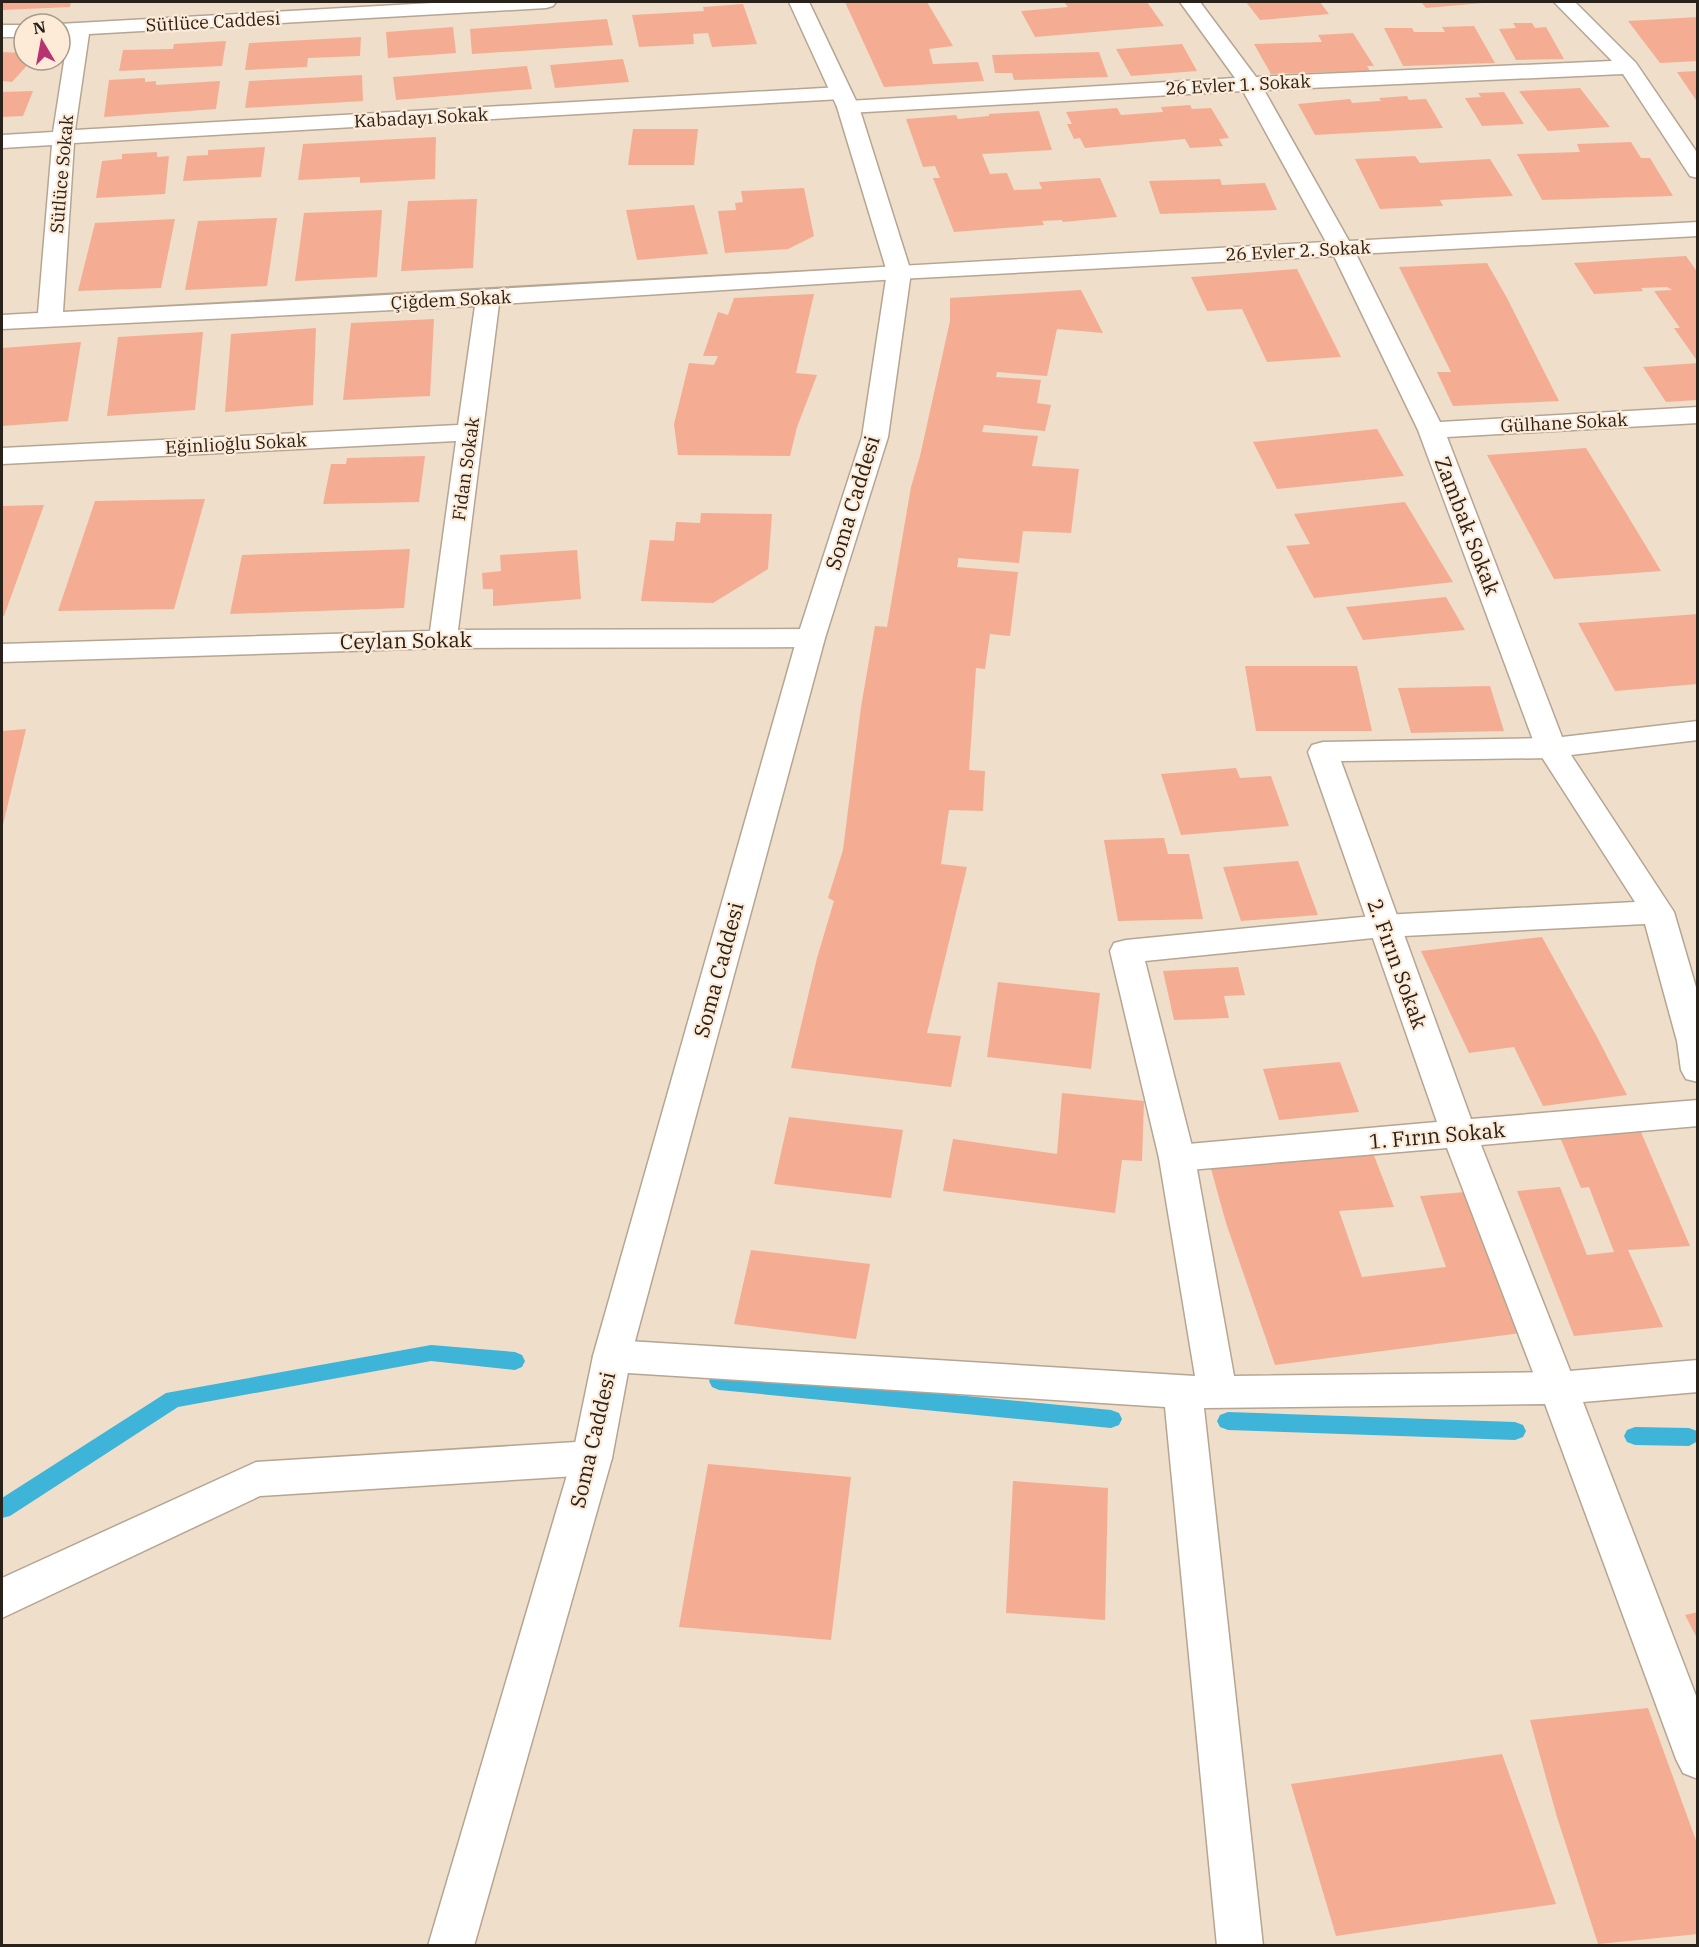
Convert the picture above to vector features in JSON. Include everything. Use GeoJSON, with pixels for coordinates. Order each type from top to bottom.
{"type":"FeatureCollection","features":[{"type":"Feature","properties":{"kind":"street","name":"Sütlüce Caddesi"},"geometry":{"type":"LineString","coordinates":[[72,30],[125,19],[546,2]]}},
{"type":"Feature","properties":{"kind":"street","name":"Soma Caddesi"},"geometry":{"type":"LineString","coordinates":[[451,1946],[592,1458],[612,1356],[811,638],[875,437],[899,272],[844,100],[799,2]]}},
{"type":"Feature","properties":{"kind":"street","name":"Zambak Sokak"},"geometry":{"type":"LineString","coordinates":[[1190,2],[1250,84],[1342,249],[1431,430],[1551,748],[1658,912],[1696,1051]]}},
{"type":"Feature","properties":{"kind":"street"},"geometry":{"type":"LineString","coordinates":[[1564,2],[1629,67],[1698,171]]}},
{"type":"Feature","properties":{"kind":"street","name":"26 Evler 1. Sokak"},"geometry":{"type":"LineString","coordinates":[[844,100],[1629,67]]}},
{"type":"Feature","properties":{"kind":"street","name":"Sütlüce Sokak"},"geometry":{"type":"LineString","coordinates":[[50,320],[63,167],[67,72]]}},
{"type":"Feature","properties":{"kind":"street","name":"Kabadayı Sokak"},"geometry":{"type":"LineString","coordinates":[[2,141],[844,100]]}},
{"type":"Feature","properties":{"kind":"street","name":"26 Evler 2. Sokak"},"geometry":{"type":"LineString","coordinates":[[899,272],[1698,229]]}},
{"type":"Feature","properties":{"kind":"street","name":"Çiğdem Sokak"},"geometry":{"type":"LineString","coordinates":[[2,321],[488,298],[899,272]]}},
{"type":"Feature","properties":{"kind":"street","name":"Fidan Sokak"},"geometry":{"type":"LineString","coordinates":[[443,639],[488,298]]}},
{"type":"Feature","properties":{"kind":"street","name":"Gülhane Sokak"},"geometry":{"type":"LineString","coordinates":[[1431,430],[1698,415]]}},
{"type":"Feature","properties":{"kind":"street","name":"Eğinlioğlu Sokak"},"geometry":{"type":"LineString","coordinates":[[2,456],[471,432]]}},
{"type":"Feature","properties":{"kind":"street","name":"Ceylan Sokak"},"geometry":{"type":"LineString","coordinates":[[2,653],[443,639],[811,638]]}},
{"type":"Feature","properties":{"kind":"street"},"geometry":{"type":"LineString","coordinates":[[1551,748],[1698,730]]}},
{"type":"Feature","properties":{"kind":"street","name":"2. Fırın Sokak"},"geometry":{"type":"LineString","coordinates":[[1551,748],[1323,752],[1383,926],[1459,1134],[1698,1759]]}},
{"type":"Feature","properties":{"kind":"street"},"geometry":{"type":"LineString","coordinates":[[1240,1946],[1200,1392],[1177,1158],[1126,951],[1383,926],[1658,912]]}},
{"type":"Feature","properties":{"kind":"street","name":"1. Fırın Sokak"},"geometry":{"type":"LineString","coordinates":[[1177,1158],[1698,1113]]}},
{"type":"Feature","properties":{"kind":"street"},"geometry":{"type":"LineString","coordinates":[[612,1356],[1200,1392],[1558,1388],[1698,1376]]}},
{"type":"Feature","properties":{"kind":"street"},"geometry":{"type":"LineString","coordinates":[[2,1600],[16,1591],[256,1479],[592,1458]]}},
{"type":"Feature","properties":{"kind":"building"},"geometry":{"type":"Polygon","coordinates":[[[2,2],[71,2],[70,7],[2,10],[2,2]]]}},
{"type":"Feature","properties":{"kind":"building"},"geometry":{"type":"Polygon","coordinates":[[[845,2],[927,2],[953,46],[929,49],[933,64],[978,62],[984,81],[884,87],[845,2]]]}},
{"type":"Feature","properties":{"kind":"building"},"geometry":{"type":"Polygon","coordinates":[[[1064,2],[1147,2],[1164,26],[1035,37],[1021,11],[1068,7],[1064,2]]]}},
{"type":"Feature","properties":{"kind":"building"},"geometry":{"type":"Polygon","coordinates":[[[1246,2],[1320,2],[1329,14],[1260,20],[1246,2]]]}},
{"type":"Feature","properties":{"kind":"building"},"geometry":{"type":"Polygon","coordinates":[[[1421,2],[1483,2],[1483,3],[1426,8],[1421,2]]]}},
{"type":"Feature","properties":{"kind":"building"},"geometry":{"type":"Polygon","coordinates":[[[743,4],[757,44],[712,47],[708,33],[693,34],[694,44],[639,47],[632,15],[704,11],[703,7],[743,4]]]}},
{"type":"Feature","properties":{"kind":"building"},"geometry":{"type":"Polygon","coordinates":[[[1698,17],[1698,61],[1660,63],[1628,21],[1698,17]]]}},
{"type":"Feature","properties":{"kind":"building"},"geometry":{"type":"Polygon","coordinates":[[[607,19],[613,45],[472,54],[470,29],[607,19]]]}},
{"type":"Feature","properties":{"kind":"building"},"geometry":{"type":"Polygon","coordinates":[[[1513,23],[1532,23],[1535,28],[1546,27],[1564,59],[1516,60],[1499,29],[1516,28],[1513,23]]]}},
{"type":"Feature","properties":{"kind":"building"},"geometry":{"type":"Polygon","coordinates":[[[1474,26],[1495,63],[1403,66],[1384,28],[1412,28],[1414,32],[1445,32],[1442,27],[1474,26]]]}},
{"type":"Feature","properties":{"kind":"building"},"geometry":{"type":"Polygon","coordinates":[[[453,27],[456,53],[388,58],[386,32],[453,27]]]}},
{"type":"Feature","properties":{"kind":"building"},"geometry":{"type":"Polygon","coordinates":[[[1353,33],[1374,66],[1367,66],[1370,71],[1271,74],[1254,44],[1322,42],[1318,35],[1353,33]]]}},
{"type":"Feature","properties":{"kind":"building"},"geometry":{"type":"Polygon","coordinates":[[[361,37],[360,56],[308,58],[307,67],[245,70],[249,43],[361,37]]]}},
{"type":"Feature","properties":{"kind":"building"},"geometry":{"type":"Polygon","coordinates":[[[226,41],[222,66],[119,71],[123,50],[173,49],[174,44],[226,41]]]}},
{"type":"Feature","properties":{"kind":"building"},"geometry":{"type":"Polygon","coordinates":[[[1182,44],[1197,71],[1131,76],[1116,49],[1182,44]]]}},
{"type":"Feature","properties":{"kind":"building"},"geometry":{"type":"Polygon","coordinates":[[[2,52],[12,52],[12,72],[21,72],[12,82],[2,81],[2,52]]]}},
{"type":"Feature","properties":{"kind":"building"},"geometry":{"type":"Polygon","coordinates":[[[1099,52],[1108,77],[1014,80],[1012,73],[995,73],[992,55],[1099,52]]]}},
{"type":"Feature","properties":{"kind":"building"},"geometry":{"type":"Polygon","coordinates":[[[623,59],[629,82],[555,88],[550,65],[623,59]]]}},
{"type":"Feature","properties":{"kind":"building"},"geometry":{"type":"Polygon","coordinates":[[[527,66],[532,89],[396,100],[393,77],[527,66]]]}},
{"type":"Feature","properties":{"kind":"building"},"geometry":{"type":"Polygon","coordinates":[[[1698,71],[1698,103],[1677,72],[1698,71]]]}},
{"type":"Feature","properties":{"kind":"building"},"geometry":{"type":"Polygon","coordinates":[[[362,75],[363,101],[245,108],[249,81],[362,75]]]}},
{"type":"Feature","properties":{"kind":"building"},"geometry":{"type":"Polygon","coordinates":[[[145,78],[145,82],[156,81],[156,85],[220,81],[216,109],[104,117],[109,80],[145,78]]]}},
{"type":"Feature","properties":{"kind":"building"},"geometry":{"type":"Polygon","coordinates":[[[1580,88],[1610,127],[1548,131],[1519,91],[1580,88]]]}},
{"type":"Feature","properties":{"kind":"building"},"geometry":{"type":"Polygon","coordinates":[[[33,91],[23,116],[2,117],[2,92],[33,91]]]}},
{"type":"Feature","properties":{"kind":"building"},"geometry":{"type":"Polygon","coordinates":[[[1504,92],[1524,124],[1482,126],[1465,98],[1481,97],[1478,93],[1504,92]]]}},
{"type":"Feature","properties":{"kind":"building"},"geometry":{"type":"Polygon","coordinates":[[[1407,96],[1409,100],[1426,99],[1443,128],[1315,135],[1298,104],[1350,99],[1352,103],[1381,101],[1379,98],[1407,96]]]}},
{"type":"Feature","properties":{"kind":"building"},"geometry":{"type":"Polygon","coordinates":[[[1190,105],[1192,109],[1211,108],[1229,138],[1219,139],[1223,146],[1190,148],[1185,139],[1085,148],[1080,138],[1074,139],[1067,124],[1072,124],[1066,112],[1117,108],[1121,115],[1163,112],[1161,107],[1190,105]]]}},
{"type":"Feature","properties":{"kind":"building"},"geometry":{"type":"Polygon","coordinates":[[[1039,111],[1052,150],[982,154],[990,174],[1007,173],[1014,190],[1042,189],[1039,182],[1100,178],[1117,217],[1063,222],[1062,220],[1042,221],[1044,225],[954,232],[933,178],[940,178],[935,166],[923,167],[906,119],[956,115],[958,119],[989,116],[989,114],[1039,111]]]}},
{"type":"Feature","properties":{"kind":"building"},"geometry":{"type":"Polygon","coordinates":[[[633,129],[698,129],[694,165],[628,165],[633,129]]]}},
{"type":"Feature","properties":{"kind":"building"},"geometry":{"type":"Polygon","coordinates":[[[436,137],[435,179],[360,183],[360,177],[298,180],[303,144],[436,137]]]}},
{"type":"Feature","properties":{"kind":"building"},"geometry":{"type":"Polygon","coordinates":[[[1631,142],[1641,158],[1650,158],[1673,196],[1542,200],[1517,154],[1580,152],[1577,144],[1631,142]]]}},
{"type":"Feature","properties":{"kind":"building"},"geometry":{"type":"Polygon","coordinates":[[[265,147],[261,177],[183,181],[187,156],[208,155],[208,150],[265,147]]]}},
{"type":"Feature","properties":{"kind":"building"},"geometry":{"type":"Polygon","coordinates":[[[157,152],[157,157],[169,156],[165,194],[96,198],[102,161],[122,159],[122,154],[157,152]]]}},
{"type":"Feature","properties":{"kind":"building"},"geometry":{"type":"Polygon","coordinates":[[[1415,156],[1420,163],[1490,159],[1513,196],[1440,200],[1443,206],[1380,209],[1355,159],[1415,156]]]}},
{"type":"Feature","properties":{"kind":"building"},"geometry":{"type":"Polygon","coordinates":[[[1220,179],[1222,185],[1265,183],[1277,210],[1160,214],[1149,181],[1220,179]]]}},
{"type":"Feature","properties":{"kind":"building"},"geometry":{"type":"Polygon","coordinates":[[[804,188],[814,236],[788,249],[725,253],[718,211],[736,210],[735,203],[743,202],[741,191],[804,188]]]}},
{"type":"Feature","properties":{"kind":"building"},"geometry":{"type":"Polygon","coordinates":[[[477,199],[473,268],[401,271],[408,201],[477,199]]]}},
{"type":"Feature","properties":{"kind":"building"},"geometry":{"type":"Polygon","coordinates":[[[694,205],[708,254],[637,260],[626,210],[694,205]]]}},
{"type":"Feature","properties":{"kind":"building"},"geometry":{"type":"Polygon","coordinates":[[[382,210],[377,277],[295,281],[304,213],[382,210]]]}},
{"type":"Feature","properties":{"kind":"building"},"geometry":{"type":"Polygon","coordinates":[[[277,218],[267,286],[185,290],[198,221],[277,218]]]}},
{"type":"Feature","properties":{"kind":"building"},"geometry":{"type":"Polygon","coordinates":[[[175,219],[161,288],[78,291],[95,223],[175,219]]]}},
{"type":"Feature","properties":{"kind":"building"},"geometry":{"type":"Polygon","coordinates":[[[1686,256],[1698,273],[1698,362],[1674,328],[1680,328],[1654,291],[1672,290],[1667,287],[1641,288],[1643,291],[1594,294],[1574,263],[1686,256]]]}},
{"type":"Feature","properties":{"kind":"building"},"geometry":{"type":"Polygon","coordinates":[[[1487,263],[1559,401],[1453,406],[1437,372],[1451,372],[1399,267],[1487,263]]]}},
{"type":"Feature","properties":{"kind":"building"},"geometry":{"type":"Polygon","coordinates":[[[1297,269],[1341,357],[1267,362],[1242,309],[1207,311],[1191,277],[1297,269]]]}},
{"type":"Feature","properties":{"kind":"building"},"geometry":{"type":"Polygon","coordinates":[[[1081,290],[1103,333],[1057,329],[1047,376],[997,372],[996,377],[1041,380],[1037,403],[1051,405],[1045,431],[984,425],[982,432],[1038,436],[1032,466],[1079,469],[1071,533],[1023,531],[1019,563],[958,558],[957,567],[1018,572],[1010,636],[990,634],[985,669],[976,668],[969,770],[985,771],[983,811],[949,810],[941,864],[967,867],[927,1033],[961,1036],[951,1087],[791,1068],[817,958],[834,901],[828,898],[843,850],[861,707],[875,626],[887,627],[911,487],[950,321],[950,298],[1081,290]]]}},
{"type":"Feature","properties":{"kind":"building"},"geometry":{"type":"Polygon","coordinates":[[[814,294],[796,373],[817,375],[797,427],[790,456],[678,455],[674,424],[689,363],[714,365],[718,356],[703,356],[718,312],[728,315],[734,298],[814,294]]]}},
{"type":"Feature","properties":{"kind":"building"},"geometry":{"type":"Polygon","coordinates":[[[434,319],[430,396],[343,400],[351,323],[434,319]]]}},
{"type":"Feature","properties":{"kind":"building"},"geometry":{"type":"Polygon","coordinates":[[[316,328],[313,405],[225,412],[231,334],[316,328]]]}},
{"type":"Feature","properties":{"kind":"building"},"geometry":{"type":"Polygon","coordinates":[[[203,332],[195,410],[107,416],[118,337],[203,332]]]}},
{"type":"Feature","properties":{"kind":"building"},"geometry":{"type":"Polygon","coordinates":[[[81,342],[68,421],[2,426],[2,348],[81,342]]]}},
{"type":"Feature","properties":{"kind":"building"},"geometry":{"type":"Polygon","coordinates":[[[1698,363],[1698,400],[1666,402],[1643,367],[1698,363]]]}},
{"type":"Feature","properties":{"kind":"building"},"geometry":{"type":"Polygon","coordinates":[[[1377,429],[1404,476],[1277,489],[1253,442],[1377,429]]]}},
{"type":"Feature","properties":{"kind":"building"},"geometry":{"type":"Polygon","coordinates":[[[1586,448],[1661,571],[1554,579],[1487,455],[1586,448]]]}},
{"type":"Feature","properties":{"kind":"building"},"geometry":{"type":"Polygon","coordinates":[[[425,456],[419,502],[323,504],[331,464],[346,464],[347,458],[425,456]]]}},
{"type":"Feature","properties":{"kind":"building"},"geometry":{"type":"Polygon","coordinates":[[[205,499],[174,609],[58,611],[95,501],[205,499]]]}},
{"type":"Feature","properties":{"kind":"building"},"geometry":{"type":"Polygon","coordinates":[[[1405,502],[1453,582],[1314,598],[1286,546],[1310,544],[1294,514],[1405,502]]]}},
{"type":"Feature","properties":{"kind":"building"},"geometry":{"type":"Polygon","coordinates":[[[44,505],[4,616],[2,616],[2,506],[44,505]]]}},
{"type":"Feature","properties":{"kind":"building"},"geometry":{"type":"Polygon","coordinates":[[[701,513],[772,514],[768,569],[713,603],[641,601],[650,540],[674,541],[676,522],[700,523],[701,513]]]}},
{"type":"Feature","properties":{"kind":"building"},"geometry":{"type":"Polygon","coordinates":[[[410,549],[404,608],[230,614],[242,555],[410,549]]]}},
{"type":"Feature","properties":{"kind":"building"},"geometry":{"type":"Polygon","coordinates":[[[577,550],[581,599],[493,606],[493,589],[483,589],[482,573],[501,571],[500,555],[577,550]]]}},
{"type":"Feature","properties":{"kind":"building"},"geometry":{"type":"Polygon","coordinates":[[[1446,597],[1465,630],[1363,640],[1346,607],[1446,597]]]}},
{"type":"Feature","properties":{"kind":"building"},"geometry":{"type":"Polygon","coordinates":[[[1698,614],[1698,684],[1615,691],[1578,623],[1698,614]]]}},
{"type":"Feature","properties":{"kind":"building"},"geometry":{"type":"Polygon","coordinates":[[[1245,666],[1357,666],[1372,731],[1256,731],[1245,666]]]}},
{"type":"Feature","properties":{"kind":"building"},"geometry":{"type":"Polygon","coordinates":[[[1490,686],[1504,731],[1411,733],[1398,688],[1490,686]]]}},
{"type":"Feature","properties":{"kind":"building"},"geometry":{"type":"Polygon","coordinates":[[[26,729],[2,829],[2,731],[26,729]]]}},
{"type":"Feature","properties":{"kind":"building"},"geometry":{"type":"Polygon","coordinates":[[[1236,768],[1240,778],[1271,776],[1289,826],[1181,835],[1161,774],[1236,768]]]}},
{"type":"Feature","properties":{"kind":"building"},"geometry":{"type":"Polygon","coordinates":[[[1164,838],[1168,854],[1189,854],[1203,919],[1118,921],[1104,840],[1164,838]]]}},
{"type":"Feature","properties":{"kind":"building"},"geometry":{"type":"Polygon","coordinates":[[[1298,861],[1318,915],[1241,921],[1223,867],[1298,861]]]}},
{"type":"Feature","properties":{"kind":"building"},"geometry":{"type":"Polygon","coordinates":[[[1542,937],[1627,1095],[1543,1106],[1514,1047],[1469,1053],[1421,951],[1542,937]]]}},
{"type":"Feature","properties":{"kind":"building"},"geometry":{"type":"Polygon","coordinates":[[[1238,967],[1245,995],[1224,996],[1229,1018],[1174,1020],[1163,971],[1238,967]]]}},
{"type":"Feature","properties":{"kind":"building"},"geometry":{"type":"Polygon","coordinates":[[[998,982],[1100,993],[1091,1069],[987,1057],[998,982]]]}},
{"type":"Feature","properties":{"kind":"building"},"geometry":{"type":"Polygon","coordinates":[[[1340,1062],[1359,1112],[1279,1120],[1263,1069],[1340,1062]]]}},
{"type":"Feature","properties":{"kind":"building"},"geometry":{"type":"Polygon","coordinates":[[[1062,1093],[1144,1101],[1142,1161],[1122,1160],[1115,1213],[943,1191],[953,1139],[1057,1154],[1062,1093]]]}},
{"type":"Feature","properties":{"kind":"building"},"geometry":{"type":"Polygon","coordinates":[[[789,1117],[903,1130],[891,1198],[774,1184],[789,1117]]]}},
{"type":"Feature","properties":{"kind":"building"},"geometry":{"type":"Polygon","coordinates":[[[1637,1123],[1690,1246],[1628,1250],[1663,1327],[1574,1336],[1517,1191],[1560,1187],[1587,1255],[1614,1252],[1589,1187],[1581,1188],[1557,1130],[1637,1123]]]}},
{"type":"Feature","properties":{"kind":"building"},"geometry":{"type":"Polygon","coordinates":[[[1371,1148],[1394,1207],[1339,1211],[1362,1277],[1446,1267],[1420,1196],[1465,1192],[1521,1333],[1275,1365],[1226,1223],[1210,1165],[1371,1148]]]}},
{"type":"Feature","properties":{"kind":"building"},"geometry":{"type":"Polygon","coordinates":[[[751,1250],[870,1264],[856,1339],[734,1324],[751,1250]]]}},
{"type":"Feature","properties":{"kind":"building"},"geometry":{"type":"Polygon","coordinates":[[[708,1464],[851,1477],[831,1640],[679,1627],[708,1464]]]}},
{"type":"Feature","properties":{"kind":"building"},"geometry":{"type":"Polygon","coordinates":[[[1013,1481],[1108,1488],[1105,1620],[1006,1613],[1013,1481]]]}},
{"type":"Feature","properties":{"kind":"building"},"geometry":{"type":"Polygon","coordinates":[[[1698,1612],[1698,1640],[1685,1615],[1698,1612]]]}},
{"type":"Feature","properties":{"kind":"building"},"geometry":{"type":"Polygon","coordinates":[[[1648,1708],[1698,1846],[1698,1934],[1598,1944],[1557,1817],[1530,1720],[1648,1708]]]}},
{"type":"Feature","properties":{"kind":"building"},"geometry":{"type":"Polygon","coordinates":[[[1502,1754],[1556,1904],[1336,1936],[1291,1784],[1502,1754]]]}},
{"type":"Feature","properties":{"kind":"waterway"},"geometry":{"type":"LineString","coordinates":[[2,1509],[173,1399],[431,1353],[515,1361]]}},
{"type":"Feature","properties":{"kind":"waterway"},"geometry":{"type":"LineString","coordinates":[[719,1381],[1111,1419]]}},
{"type":"Feature","properties":{"kind":"waterway"},"geometry":{"type":"LineString","coordinates":[[1228,1421],[1515,1431]]}},
{"type":"Feature","properties":{"kind":"waterway"},"geometry":{"type":"LineString","coordinates":[[1635,1436],[1689,1437]]}}]}
